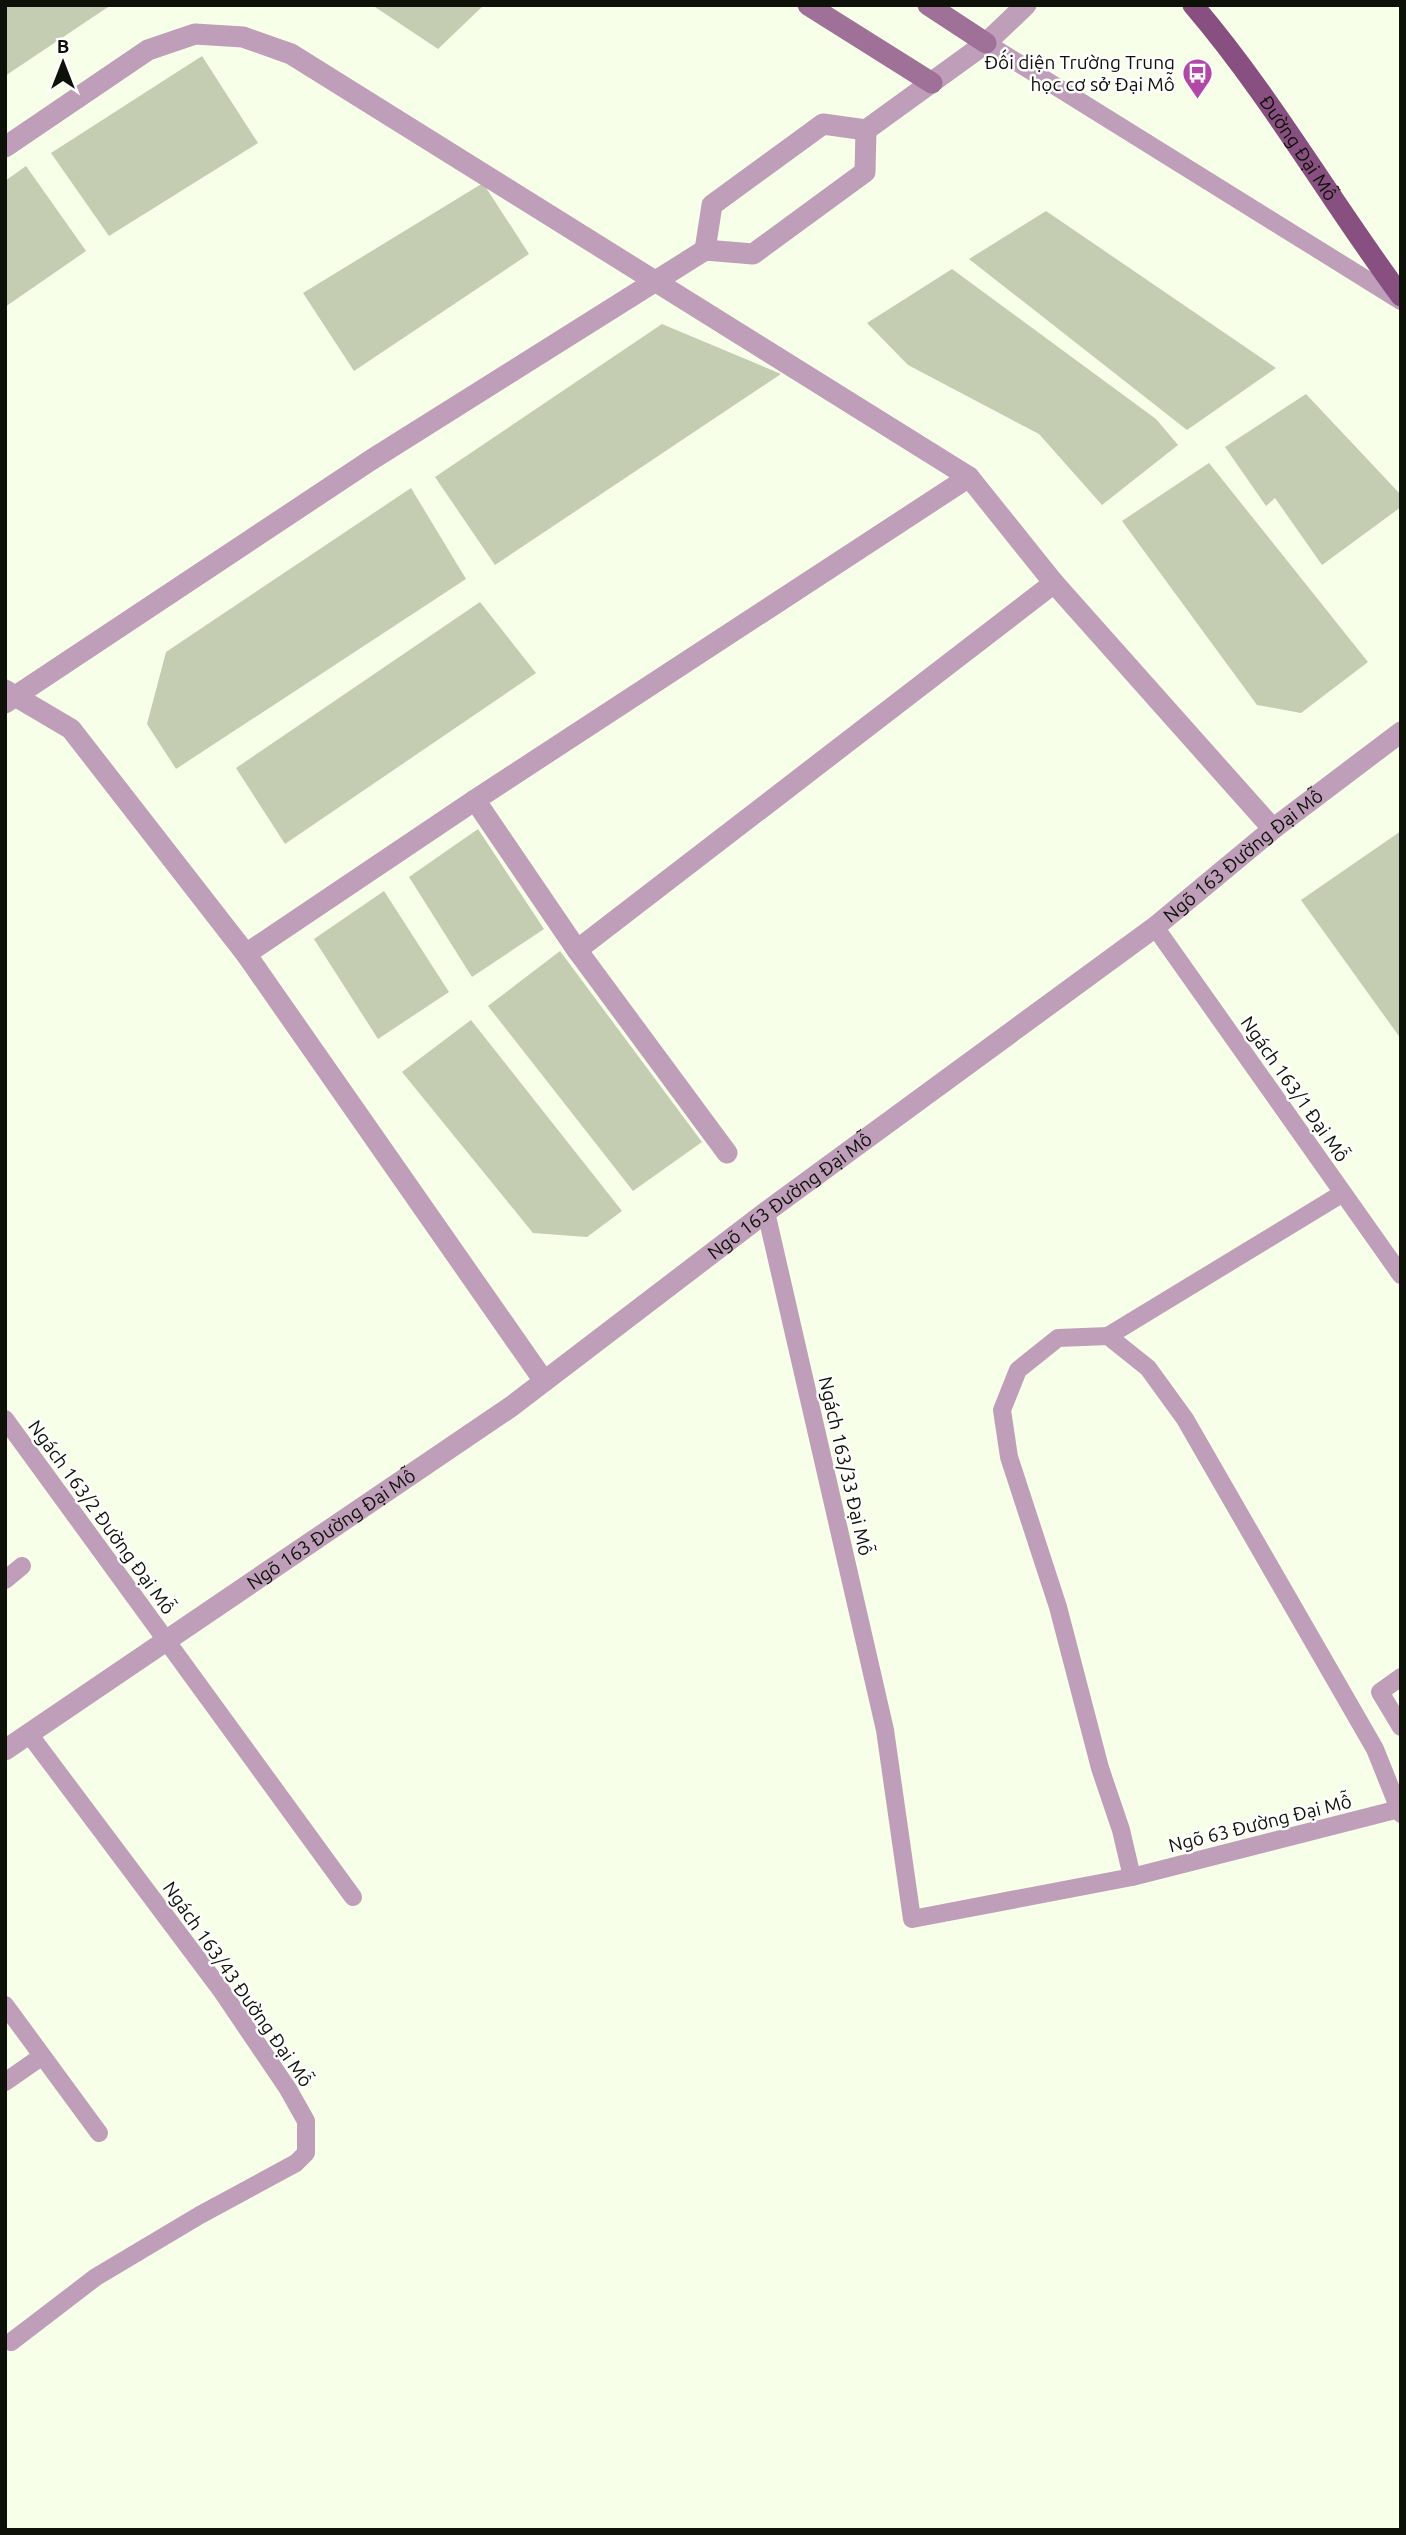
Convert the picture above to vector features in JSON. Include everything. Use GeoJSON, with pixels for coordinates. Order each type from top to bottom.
{"type":"FeatureCollection","features":[{"type":"Feature","properties":{"kind":"main road","name":"Đường Đại Mỗ"},"geometry":{"type":"LineString","coordinates":[[1193,5],[1229,48],[1401,298]]}},
{"type":"Feature","properties":{"kind":"street"},"geometry":{"type":"LineString","coordinates":[[808,5],[932,82]]}},
{"type":"Feature","properties":{"kind":"street"},"geometry":{"type":"LineString","coordinates":[[928,5],[986,43]]}},
{"type":"Feature","properties":{"kind":"street"},"geometry":{"type":"LineString","coordinates":[[705,250],[712,205],[823,124],[866,130],[986,43],[1026,5]]}},
{"type":"Feature","properties":{"kind":"street"},"geometry":{"type":"LineString","coordinates":[[5,147],[148,50],[195,34],[243,37],[291,54],[969,477],[1054,583],[1272,829]]}},
{"type":"Feature","properties":{"kind":"street"},"geometry":{"type":"LineString","coordinates":[[544,1381],[246,954],[71,729],[8,697],[371,460],[705,250],[753,254],[865,172],[866,130]]}},
{"type":"Feature","properties":{"kind":"street"},"geometry":{"type":"LineString","coordinates":[[246,954],[475,800],[969,477]]}},
{"type":"Feature","properties":{"kind":"street"},"geometry":{"type":"LineString","coordinates":[[577,950],[1054,583]]}},
{"type":"Feature","properties":{"kind":"street","name":"Ngõ 163 Đường Đại Mỗ"},"geometry":{"type":"LineString","coordinates":[[5,1750],[544,1381],[766,1212],[1155,927],[1272,829],[1401,732]]}},
{"type":"Feature","properties":{"kind":"street"},"geometry":{"type":"LineString","coordinates":[[475,800],[577,950],[727,1153]]}},
{"type":"Feature","properties":{"kind":"lane"},"geometry":{"type":"LineString","coordinates":[[986,43],[1401,298]]}},
{"type":"Feature","properties":{"kind":"lane","name":"Ngách 163/1 Đại Mỗ"},"geometry":{"type":"LineString","coordinates":[[1155,927],[1401,1275]]}},
{"type":"Feature","properties":{"kind":"lane"},"geometry":{"type":"LineString","coordinates":[[1132,1877],[1058,1607],[1009,1457],[1002,1409],[1018,1370],[1058,1338],[1108,1336],[1343,1193]]}},
{"type":"Feature","properties":{"kind":"lane","name":"Ngách 163/33 Đại Mỗ"},"geometry":{"type":"LineString","coordinates":[[766,1212],[885,1730],[912,1919],[1132,1877]]}},
{"type":"Feature","properties":{"kind":"lane"},"geometry":{"type":"LineString","coordinates":[[1108,1336],[1148,1368],[1185,1419],[1375,1749],[1400,1812]]}},
{"type":"Feature","properties":{"kind":"lane","name":"Ngách 163/2 Đường Đại Mỗ"},"geometry":{"type":"LineString","coordinates":[[5,1419],[165,1640]]}},
{"type":"Feature","properties":{"kind":"lane"},"geometry":{"type":"LineString","coordinates":[[5,1580],[22,1566]]}},
{"type":"Feature","properties":{"kind":"lane"},"geometry":{"type":"LineString","coordinates":[[165,1640],[353,1897]]}},
{"type":"Feature","properties":{"kind":"lane"},"geometry":{"type":"LineString","coordinates":[[1401,1677],[1380,1692],[1401,1727]]}},
{"type":"Feature","properties":{"kind":"lane","name":"Ngách 163/43 Đường Đại Mỗ"},"geometry":{"type":"LineString","coordinates":[[12,2342],[96,2277],[200,2215],[296,2163],[306,2153],[306,2121],[288,2089],[221,1990],[29,1734]]}},
{"type":"Feature","properties":{"kind":"lane","name":"Ngõ 63 Đường Đại Mỗ"},"geometry":{"type":"LineString","coordinates":[[1132,1877],[1400,1812]]}},
{"type":"Feature","properties":{"kind":"lane"},"geometry":{"type":"LineString","coordinates":[[5,2005],[99,2133]]}},
{"type":"Feature","properties":{"kind":"lane"},"geometry":{"type":"LineString","coordinates":[[5,2082],[41,2057]]}},
{"type":"Feature","properties":{"kind":"building"},"geometry":{"type":"Polygon","coordinates":[[[5,5],[111,5],[5,76],[5,5]]]}},
{"type":"Feature","properties":{"kind":"building"},"geometry":{"type":"Polygon","coordinates":[[[372,5],[484,5],[438,49],[372,5]]]}},
{"type":"Feature","properties":{"kind":"building"},"geometry":{"type":"Polygon","coordinates":[[[202,56],[258,143],[109,236],[51,153],[202,56]]]}},
{"type":"Feature","properties":{"kind":"building"},"geometry":{"type":"Polygon","coordinates":[[[26,166],[86,251],[5,307],[5,181],[26,166]]]}},
{"type":"Feature","properties":{"kind":"building"},"geometry":{"type":"Polygon","coordinates":[[[483,183],[529,254],[354,371],[303,293],[483,183]]]}},
{"type":"Feature","properties":{"kind":"building"},"geometry":{"type":"Polygon","coordinates":[[[1046,211],[1276,368],[1187,430],[969,259],[1046,211]]]}},
{"type":"Feature","properties":{"kind":"building"},"geometry":{"type":"Polygon","coordinates":[[[952,269],[1156,419],[1178,445],[1102,505],[1039,434],[908,365],[867,323],[952,269]]]}},
{"type":"Feature","properties":{"kind":"building"},"geometry":{"type":"Polygon","coordinates":[[[662,324],[781,374],[495,565],[435,477],[662,324]]]}},
{"type":"Feature","properties":{"kind":"building"},"geometry":{"type":"Polygon","coordinates":[[[1306,394],[1401,495],[1401,507],[1322,565],[1275,498],[1266,506],[1225,447],[1306,394]]]}},
{"type":"Feature","properties":{"kind":"building"},"geometry":{"type":"Polygon","coordinates":[[[1209,463],[1368,662],[1301,713],[1257,705],[1122,521],[1209,463]]]}},
{"type":"Feature","properties":{"kind":"building"},"geometry":{"type":"Polygon","coordinates":[[[411,488],[466,579],[176,769],[147,724],[166,652],[411,488]]]}},
{"type":"Feature","properties":{"kind":"building"},"geometry":{"type":"Polygon","coordinates":[[[480,602],[536,673],[285,844],[236,768],[480,602]]]}},
{"type":"Feature","properties":{"kind":"building"},"geometry":{"type":"Polygon","coordinates":[[[478,829],[544,929],[472,977],[409,877],[478,829]]]}},
{"type":"Feature","properties":{"kind":"building"},"geometry":{"type":"Polygon","coordinates":[[[1401,831],[1401,1039],[1301,900],[1401,831]]]}},
{"type":"Feature","properties":{"kind":"building"},"geometry":{"type":"Polygon","coordinates":[[[384,891],[449,992],[378,1039],[314,939],[384,891]]]}},
{"type":"Feature","properties":{"kind":"building"},"geometry":{"type":"Polygon","coordinates":[[[560,951],[702,1142],[633,1191],[488,1006],[560,951]]]}},
{"type":"Feature","properties":{"kind":"building"},"geometry":{"type":"Polygon","coordinates":[[[471,1020],[622,1211],[587,1237],[533,1233],[402,1072],[471,1020]]]}},
{"type":"Feature","properties":{"kind":"place","name":"Đối diện Trường Trung học cơ sở Đại Mỗ"},"geometry":{"type":"Point","coordinates":[1198,100]}}]}
